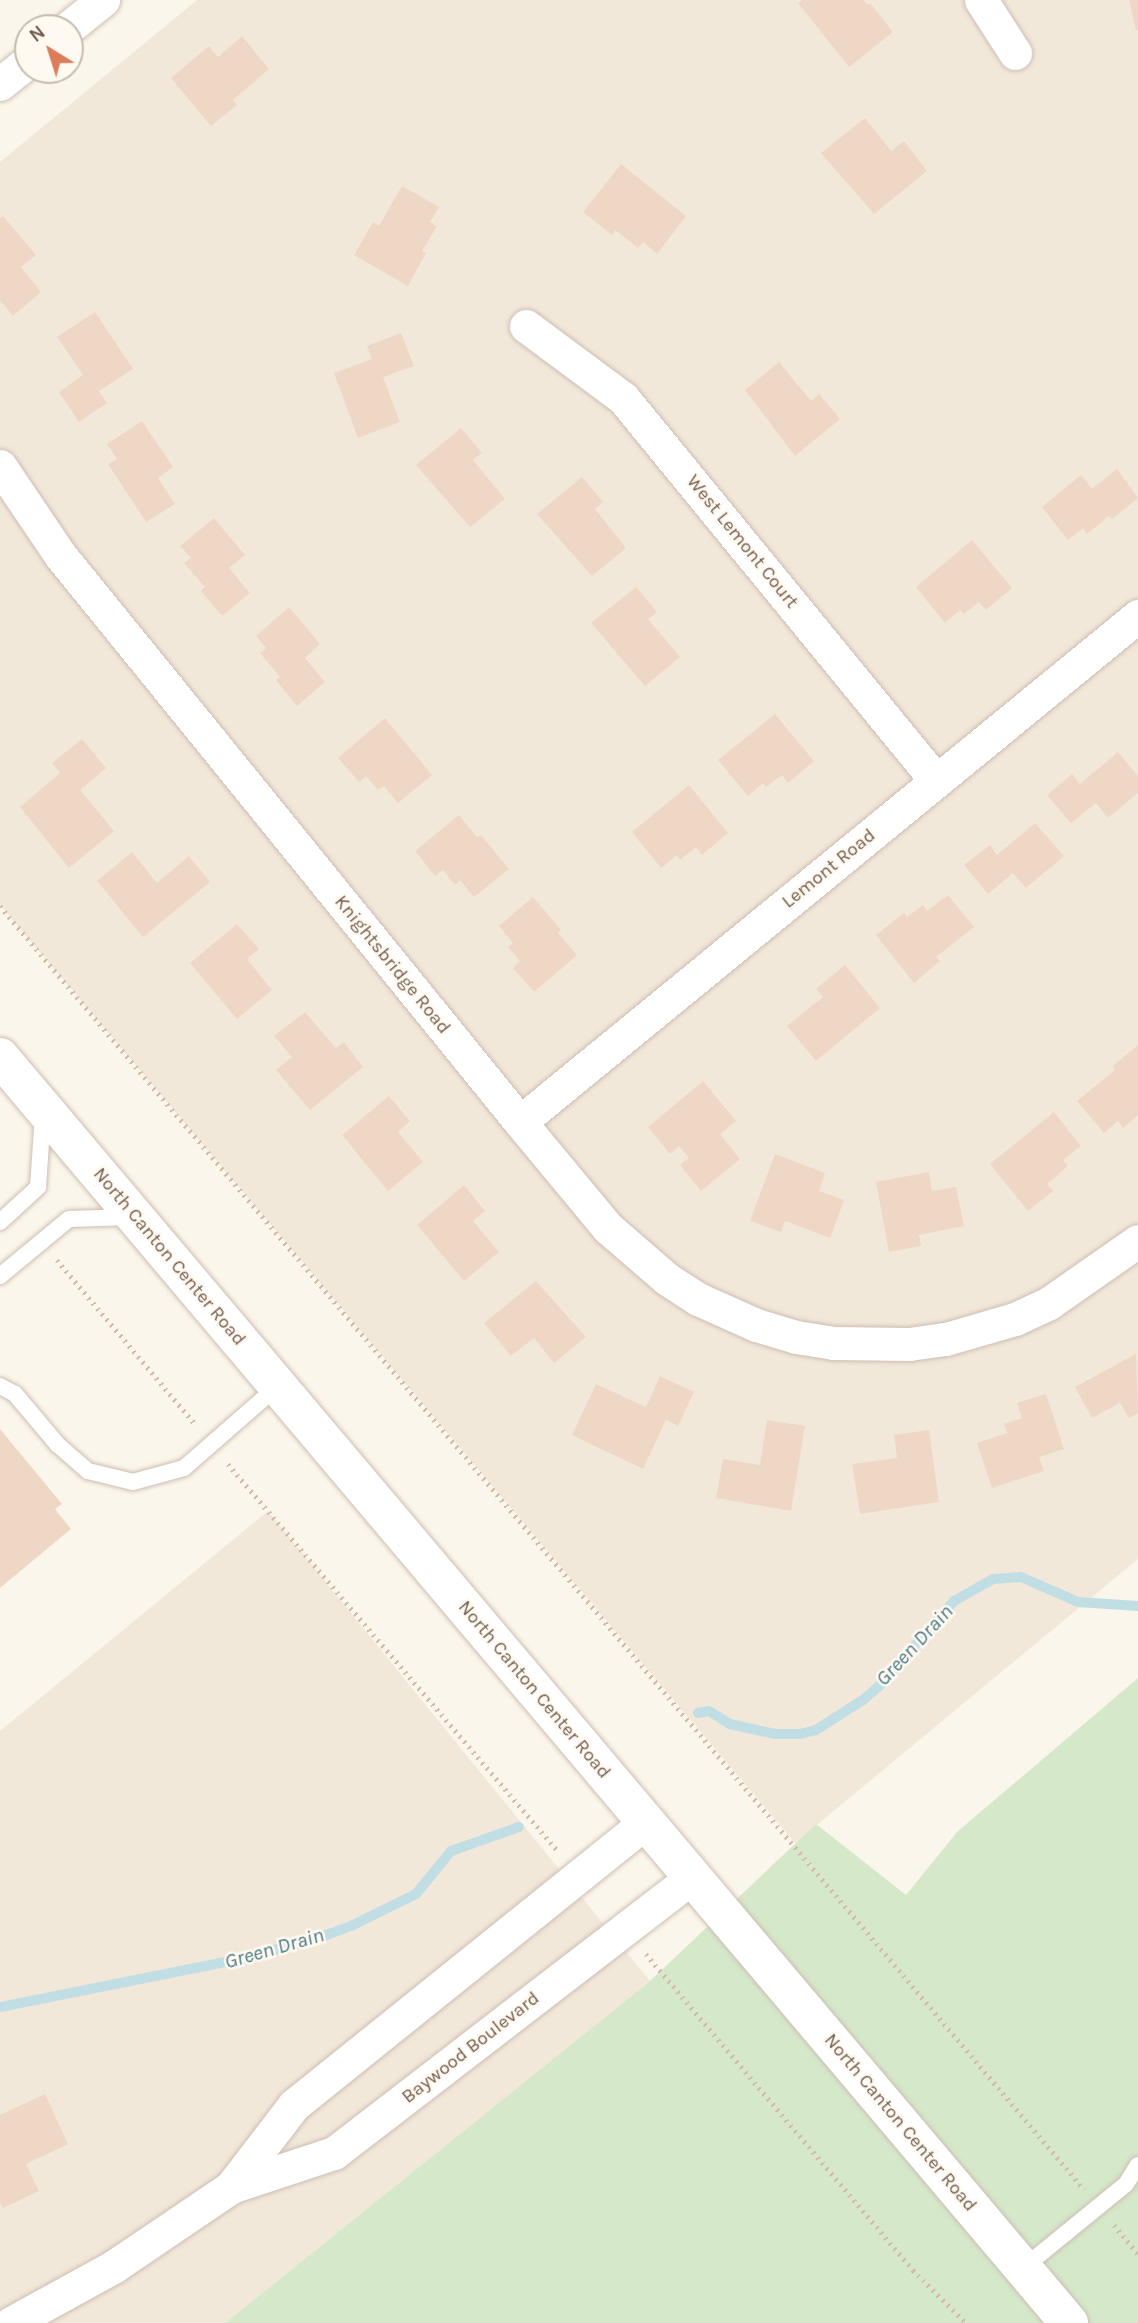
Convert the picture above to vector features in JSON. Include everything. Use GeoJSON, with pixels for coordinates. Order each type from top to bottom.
{"type":"FeatureCollection","features":[{"type":"Feature","properties":{"kind":"main road","name":"North Canton Center Road"},"geometry":{"type":"LineString","coordinates":[[0,1057],[1069,2323]]}},
{"type":"Feature","properties":{"kind":"street"},"geometry":{"type":"LineString","coordinates":[[84,15],[103,0]]}},
{"type":"Feature","properties":{"kind":"street"},"geometry":{"type":"LineString","coordinates":[[981,0],[1015,53]]}},
{"type":"Feature","properties":{"kind":"street"},"geometry":{"type":"LineString","coordinates":[[0,84],[14,72]]}},
{"type":"Feature","properties":{"kind":"street","name":"West Lemont Court"},"geometry":{"type":"LineString","coordinates":[[526,326],[623,398],[937,781]]}},
{"type":"Feature","properties":{"kind":"street","name":"Knightsbridge Road"},"geometry":{"type":"LineString","coordinates":[[0,466],[60,555],[520,1122],[608,1228],[667,1279],[698,1299],[756,1325],[796,1337],[870,1346],[946,1339],[1015,1319],[1049,1303],[1138,1241]]}},
{"type":"Feature","properties":{"kind":"street","name":"Lemont Road"},"geometry":{"type":"LineString","coordinates":[[520,1122],[1138,616]]}},
{"type":"Feature","properties":{"kind":"street","name":"Baywood Boulevard"},"geometry":{"type":"LineString","coordinates":[[231,2187],[294,2105],[646,1822]]}},
{"type":"Feature","properties":{"kind":"street","name":"Baywood Boulevard"},"geometry":{"type":"LineString","coordinates":[[11,2323],[113,2267],[231,2187],[334,2153],[692,1877]]}},
{"type":"Feature","properties":{"kind":"lane"},"geometry":{"type":"LineString","coordinates":[[0,1222],[38,1187],[43,1108]]}},
{"type":"Feature","properties":{"kind":"lane"},"geometry":{"type":"LineString","coordinates":[[0,1276],[69,1219],[135,1217]]}},
{"type":"Feature","properties":{"kind":"lane"},"geometry":{"type":"LineString","coordinates":[[0,1386],[15,1394],[58,1445],[88,1471],[133,1482],[184,1468],[278,1386]]}},
{"type":"Feature","properties":{"kind":"lane"},"geometry":{"type":"LineString","coordinates":[[1023,2268],[1126,2184],[1138,2165]]}},
{"type":"Feature","properties":{"kind":"path"},"geometry":{"type":"LineString","coordinates":[[0,906],[1092,2199]]}},
{"type":"Feature","properties":{"kind":"path"},"geometry":{"type":"LineString","coordinates":[[42,1242],[579,1876]]}},
{"type":"Feature","properties":{"kind":"path"},"geometry":{"type":"LineString","coordinates":[[625,1929],[913,2270],[966,2323]]}},
{"type":"Feature","properties":{"kind":"path"},"geometry":{"type":"LineString","coordinates":[[1107,2216],[1138,2253]]}},
{"type":"Feature","properties":{"kind":"shaded area"},"geometry":{"type":"Polygon","coordinates":[[[197,0],[1138,0],[1138,1559],[795,1843],[0,905],[0,162],[197,0]]]}},
{"type":"Feature","properties":{"kind":"shaded area"},"geometry":{"type":"Polygon","coordinates":[[[268,1511],[650,1981],[225,2323],[0,2323],[0,1731],[268,1511]]]}},
{"type":"Feature","properties":{"kind":"green space"},"geometry":{"type":"Polygon","coordinates":[[[1138,1678],[1138,2323],[225,2323],[650,1981],[816,1824],[906,1895],[957,1832],[1138,1678]]]}},
{"type":"Feature","properties":{"kind":"building"},"geometry":{"type":"Polygon","coordinates":[[[802,0],[863,0],[868,5],[870,3],[893,32],[849,67],[798,3],[802,0]]]}},
{"type":"Feature","properties":{"kind":"building"},"geometry":{"type":"Polygon","coordinates":[[[1129,0],[1138,0],[1136,31],[1129,0]]]}},
{"type":"Feature","properties":{"kind":"building"},"geometry":{"type":"Polygon","coordinates":[[[242,36],[269,69],[233,100],[237,105],[211,126],[171,78],[209,46],[218,57],[242,36]]]}},
{"type":"Feature","properties":{"kind":"building"},"geometry":{"type":"Polygon","coordinates":[[[865,118],[891,151],[904,141],[927,171],[874,214],[821,153],[865,118]]]}},
{"type":"Feature","properties":{"kind":"building"},"geometry":{"type":"Polygon","coordinates":[[[621,164],[686,216],[657,254],[643,242],[638,248],[615,230],[612,235],[583,212],[621,164]]]}},
{"type":"Feature","properties":{"kind":"building"},"geometry":{"type":"Polygon","coordinates":[[[402,186],[439,207],[430,222],[437,226],[422,251],[426,253],[408,286],[354,255],[373,222],[379,226],[402,186]]]}},
{"type":"Feature","properties":{"kind":"building"},"geometry":{"type":"Polygon","coordinates":[[[3,216],[36,255],[21,267],[41,292],[13,316],[0,300],[0,218],[3,216]]]}},
{"type":"Feature","properties":{"kind":"building"},"geometry":{"type":"Polygon","coordinates":[[[95,312],[133,369],[99,391],[107,403],[79,422],[59,392],[83,375],[57,337],[95,312]]]}},
{"type":"Feature","properties":{"kind":"building"},"geometry":{"type":"Polygon","coordinates":[[[401,333],[414,366],[383,377],[400,422],[358,438],[334,373],[372,359],[367,346],[401,333]]]}},
{"type":"Feature","properties":{"kind":"building"},"geometry":{"type":"Polygon","coordinates":[[[779,362],[811,401],[819,394],[840,419],[795,456],[745,390],[779,362]]]}},
{"type":"Feature","properties":{"kind":"building"},"geometry":{"type":"Polygon","coordinates":[[[142,421],[173,467],[158,478],[175,504],[146,522],[108,464],[117,459],[107,444],[142,421]]]}},
{"type":"Feature","properties":{"kind":"building"},"geometry":{"type":"Polygon","coordinates":[[[461,428],[482,453],[473,460],[505,499],[470,527],[416,465],[461,428]]]}},
{"type":"Feature","properties":{"kind":"building"},"geometry":{"type":"Polygon","coordinates":[[[1117,469],[1138,498],[1112,519],[1109,516],[1087,534],[1083,528],[1068,540],[1042,507],[1081,475],[1092,489],[1117,469]]]}},
{"type":"Feature","properties":{"kind":"building"},"geometry":{"type":"Polygon","coordinates":[[[582,477],[603,502],[595,509],[626,548],[592,576],[537,514],[582,477]]]}},
{"type":"Feature","properties":{"kind":"building"},"geometry":{"type":"Polygon","coordinates":[[[214,518],[245,555],[229,568],[250,593],[222,616],[201,591],[205,587],[184,563],[191,558],[180,546],[214,518]]]}},
{"type":"Feature","properties":{"kind":"building"},"geometry":{"type":"Polygon","coordinates":[[[972,540],[1012,588],[986,610],[979,602],[964,614],[960,610],[945,623],[916,587],[972,540]]]}},
{"type":"Feature","properties":{"kind":"building"},"geometry":{"type":"Polygon","coordinates":[[[636,587],[657,612],[648,619],[680,657],[645,686],[591,623],[636,587]]]}},
{"type":"Feature","properties":{"kind":"building"},"geometry":{"type":"Polygon","coordinates":[[[289,607],[320,644],[305,658],[325,682],[297,706],[276,680],[280,677],[260,653],[266,648],[256,636],[289,607]]]}},
{"type":"Feature","properties":{"kind":"building"},"geometry":{"type":"Polygon","coordinates":[[[775,714],[814,761],[788,783],[782,775],[766,787],[763,783],[748,796],[718,760],[775,714]]]}},
{"type":"Feature","properties":{"kind":"building"},"geometry":{"type":"Polygon","coordinates":[[[385,718],[432,775],[398,803],[384,786],[378,790],[366,776],[359,782],[338,758],[385,718]]]}},
{"type":"Feature","properties":{"kind":"building"},"geometry":{"type":"Polygon","coordinates":[[[82,739],[106,768],[80,790],[114,831],[69,868],[20,807],[60,773],[52,763],[82,739]]]}},
{"type":"Feature","properties":{"kind":"building"},"geometry":{"type":"Polygon","coordinates":[[[1118,752],[1138,776],[1138,793],[1108,818],[1096,803],[1071,823],[1047,795],[1072,774],[1080,784],[1118,752]]]}},
{"type":"Feature","properties":{"kind":"building"},"geometry":{"type":"Polygon","coordinates":[[[689,785],[728,833],[702,855],[696,847],[680,860],[677,855],[661,868],[632,832],[689,785]]]}},
{"type":"Feature","properties":{"kind":"building"},"geometry":{"type":"Polygon","coordinates":[[[459,815],[477,837],[481,835],[509,869],[474,897],[460,880],[455,885],[443,870],[435,876],[415,851],[459,815]]]}},
{"type":"Feature","properties":{"kind":"building"},"geometry":{"type":"Polygon","coordinates":[[[1035,823],[1064,856],[1026,888],[1013,873],[988,894],[964,865],[990,845],[997,855],[1035,823]]]}},
{"type":"Feature","properties":{"kind":"building"},"geometry":{"type":"Polygon","coordinates":[[[132,852],[157,883],[189,856],[210,882],[143,937],[97,881],[132,852]]]}},
{"type":"Feature","properties":{"kind":"building"},"geometry":{"type":"Polygon","coordinates":[[[948,895],[974,927],[936,957],[940,961],[914,983],[876,935],[904,913],[907,917],[923,905],[927,911],[948,895]]]}},
{"type":"Feature","properties":{"kind":"building"},"geometry":{"type":"Polygon","coordinates":[[[533,897],[561,930],[558,933],[577,955],[534,992],[513,968],[520,961],[508,947],[513,943],[499,926],[533,897]]]}},
{"type":"Feature","properties":{"kind":"building"},"geometry":{"type":"Polygon","coordinates":[[[237,924],[259,949],[247,959],[272,990],[237,1019],[190,963],[237,924]]]}},
{"type":"Feature","properties":{"kind":"building"},"geometry":{"type":"Polygon","coordinates":[[[845,965],[880,1008],[816,1061],[787,1026],[823,997],[816,989],[845,965]]]}},
{"type":"Feature","properties":{"kind":"building"},"geometry":{"type":"Polygon","coordinates":[[[305,1012],[336,1048],[344,1042],[363,1067],[310,1110],[276,1070],[292,1057],[274,1036],[305,1012]]]}},
{"type":"Feature","properties":{"kind":"building"},"geometry":{"type":"Polygon","coordinates":[[[1138,1045],[1138,1115],[1123,1128],[1118,1121],[1104,1133],[1077,1101],[1115,1070],[1113,1066],[1138,1045]]]}},
{"type":"Feature","properties":{"kind":"building"},"geometry":{"type":"Polygon","coordinates":[[[703,1081],[736,1121],[720,1134],[740,1159],[701,1191],[680,1165],[689,1158],[679,1146],[670,1154],[648,1127],[703,1081]]]}},
{"type":"Feature","properties":{"kind":"building"},"geometry":{"type":"Polygon","coordinates":[[[389,1096],[410,1121],[398,1132],[423,1162],[388,1191],[342,1135],[389,1096]]]}},
{"type":"Feature","properties":{"kind":"building"},"geometry":{"type":"Polygon","coordinates":[[[1054,1112],[1081,1146],[1063,1160],[1068,1166],[1047,1184],[1053,1191],[1028,1211],[990,1164],[1054,1112]]]}},
{"type":"Feature","properties":{"kind":"building"},"geometry":{"type":"Polygon","coordinates":[[[775,1154],[825,1173],[819,1191],[844,1200],[830,1238],[785,1221],[781,1232],[750,1221],[775,1154]]]}},
{"type":"Feature","properties":{"kind":"building"},"geometry":{"type":"Polygon","coordinates":[[[929,1172],[932,1191],[956,1187],[964,1226],[919,1235],[921,1246],[889,1252],[876,1182],[929,1172]]]}},
{"type":"Feature","properties":{"kind":"building"},"geometry":{"type":"Polygon","coordinates":[[[464,1185],[485,1211],[473,1221],[499,1252],[464,1281],[417,1225],[464,1185]]]}},
{"type":"Feature","properties":{"kind":"building"},"geometry":{"type":"Polygon","coordinates":[[[536,1281],[586,1337],[554,1363],[534,1338],[511,1356],[484,1323],[536,1281]]]}},
{"type":"Feature","properties":{"kind":"building"},"geometry":{"type":"Polygon","coordinates":[[[1136,1354],[1138,1413],[1129,1418],[1120,1403],[1092,1418],[1075,1387],[1136,1354]]]}},
{"type":"Feature","properties":{"kind":"building"},"geometry":{"type":"Polygon","coordinates":[[[660,1376],[694,1392],[678,1426],[666,1420],[643,1469],[572,1435],[596,1384],[646,1407],[660,1376]]]}},
{"type":"Feature","properties":{"kind":"building"},"geometry":{"type":"Polygon","coordinates":[[[1046,1394],[1064,1449],[1039,1457],[1044,1471],[992,1488],[977,1443],[1007,1433],[1004,1424],[1022,1418],[1017,1403],[1046,1394]]]}},
{"type":"Feature","properties":{"kind":"building"},"geometry":{"type":"Polygon","coordinates":[[[767,1420],[805,1426],[791,1511],[716,1498],[723,1459],[760,1465],[767,1420]]]}},
{"type":"Feature","properties":{"kind":"building"},"geometry":{"type":"Polygon","coordinates":[[[0,1429],[62,1504],[55,1509],[71,1529],[0,1588],[0,1429]]]}},
{"type":"Feature","properties":{"kind":"building"},"geometry":{"type":"Polygon","coordinates":[[[929,1430],[939,1502],[860,1514],[852,1464],[897,1458],[894,1435],[929,1430]]]}},
{"type":"Feature","properties":{"kind":"building"},"geometry":{"type":"Polygon","coordinates":[[[45,2094],[68,2144],[26,2164],[39,2191],[3,2208],[0,2202],[0,2115],[45,2094]]]}},
{"type":"Feature","properties":{"kind":"waterway","name":"Green Drain"},"geometry":{"type":"LineString","coordinates":[[698,1713],[709,1711],[730,1724],[775,1734],[800,1734],[816,1730],[863,1700],[880,1685],[954,1601],[993,1579],[1021,1577],[1078,1602],[1138,1606]]}},
{"type":"Feature","properties":{"kind":"waterway","name":"Green Drain"},"geometry":{"type":"LineString","coordinates":[[0,2007],[245,1958],[318,1938],[353,1925],[416,1894],[451,1851],[519,1827]]}}]}
